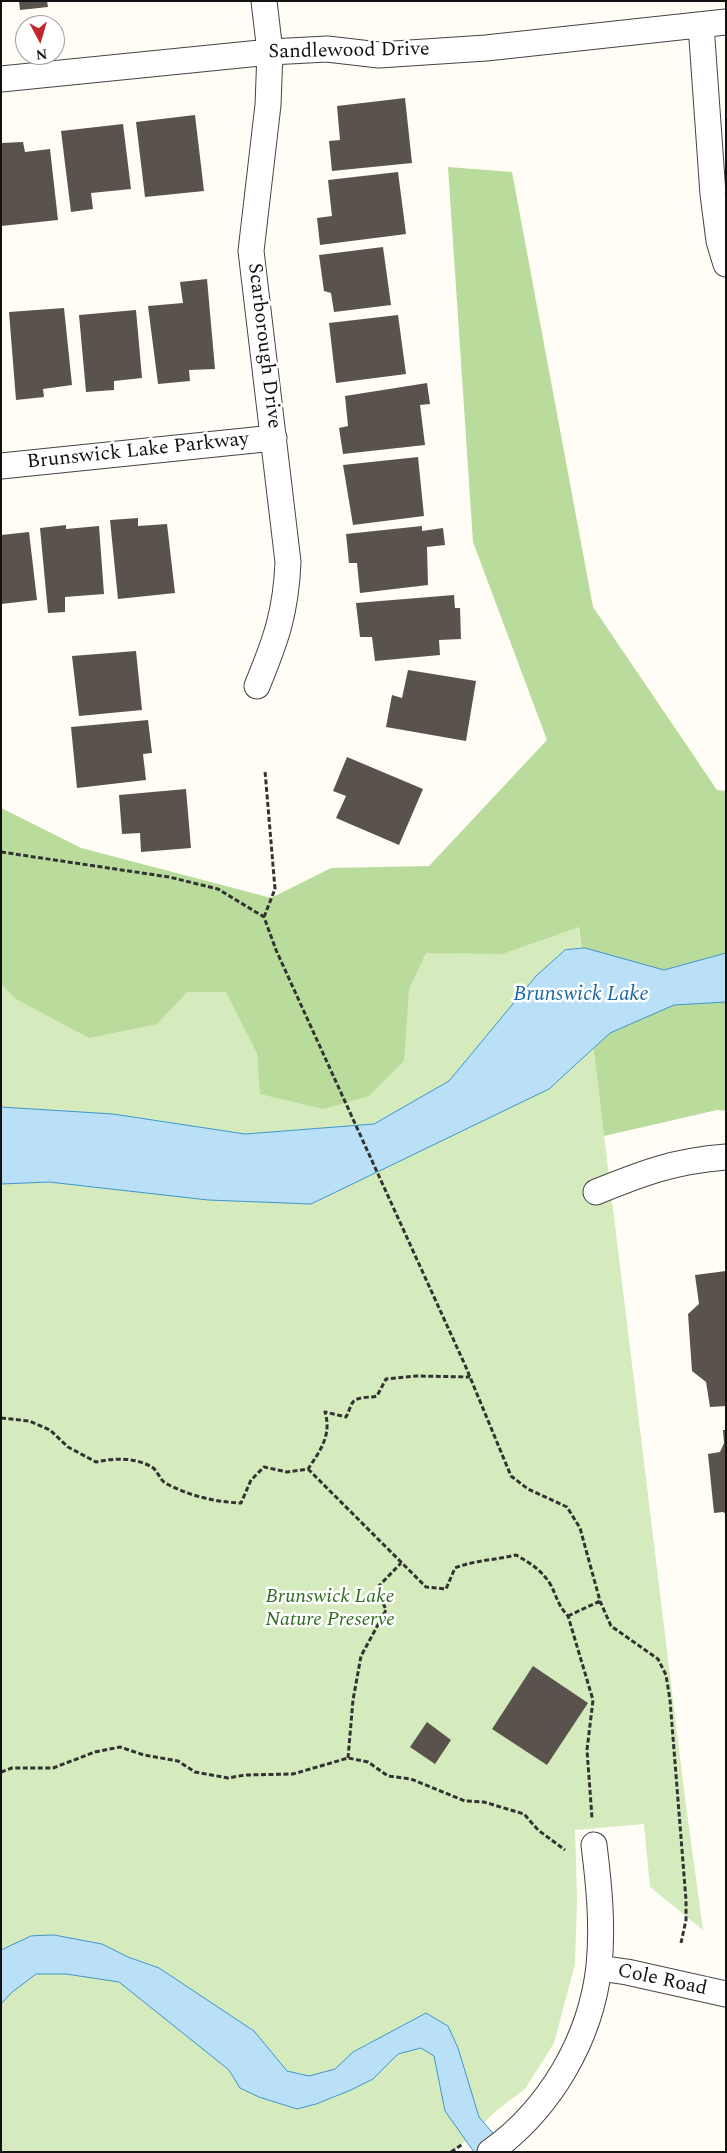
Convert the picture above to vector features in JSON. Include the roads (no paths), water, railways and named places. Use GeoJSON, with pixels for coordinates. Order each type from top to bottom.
{"type":"FeatureCollection","features":[{"type":"Feature","properties":{"kind":"street","name":"Scarborough Drive"},"geometry":{"type":"LineString","coordinates":[[257,686],[282,621],[287,591],[286,542],[250,251],[268,105],[270,52],[264,1]]}},
{"type":"Feature","properties":{"kind":"street","name":"Sandlewood Drive"},"geometry":{"type":"LineString","coordinates":[[1,79],[270,52],[327,49],[379,55],[486,48],[726,22]]}},
{"type":"Feature","properties":{"kind":"street"},"geometry":{"type":"LineString","coordinates":[[701,25],[712,194],[719,241],[726,264]]}},
{"type":"Feature","properties":{"kind":"street","name":"Brunswick Lake Parkway"},"geometry":{"type":"LineString","coordinates":[[1,466],[274,438]]}},
{"type":"Feature","properties":{"kind":"street"},"geometry":{"type":"LineString","coordinates":[[596,1192],[651,1170],[673,1164],[726,1157]]}},
{"type":"Feature","properties":{"kind":"street"},"geometry":{"type":"LineString","coordinates":[[490,2152],[512,2134],[537,2108],[577,2047],[584,2028],[599,1968],[600,1899],[594,1845]]}},
{"type":"Feature","properties":{"kind":"street","name":"Cole Road"},"geometry":{"type":"LineString","coordinates":[[599,1968],[726,1994]]}},
{"type":"Feature","properties":{"kind":"water","name":"Brunswick Lake"},"geometry":{"type":"Polygon","coordinates":[[[585,948],[664,970],[726,953],[726,1002],[674,1005],[610,1033],[549,1089],[311,1204],[208,1200],[49,1182],[1,1184],[1,1107],[113,1114],[245,1134],[374,1124],[449,1081],[536,976],[565,950],[585,948]]]}},
{"type":"Feature","properties":{"kind":"water"},"geometry":{"type":"Polygon","coordinates":[[[54,1935],[102,1944],[128,1957],[159,1968],[254,2031],[287,2071],[309,2076],[335,2069],[353,2052],[426,2013],[448,2026],[458,2048],[479,2117],[509,2152],[474,2152],[445,2111],[434,2056],[421,2048],[398,2054],[373,2079],[351,2090],[316,2104],[297,2109],[259,2097],[240,2088],[229,2070],[119,1982],[66,1974],[36,1974],[11,1993],[1,2004],[1,1950],[31,1936],[54,1935]]]}},
{"type":"Feature","properties":{"kind":"park label","name":"Brunswick Lake Nature Preserve"},"geometry":{"type":"Point","coordinates":[330,1610]}}]}
